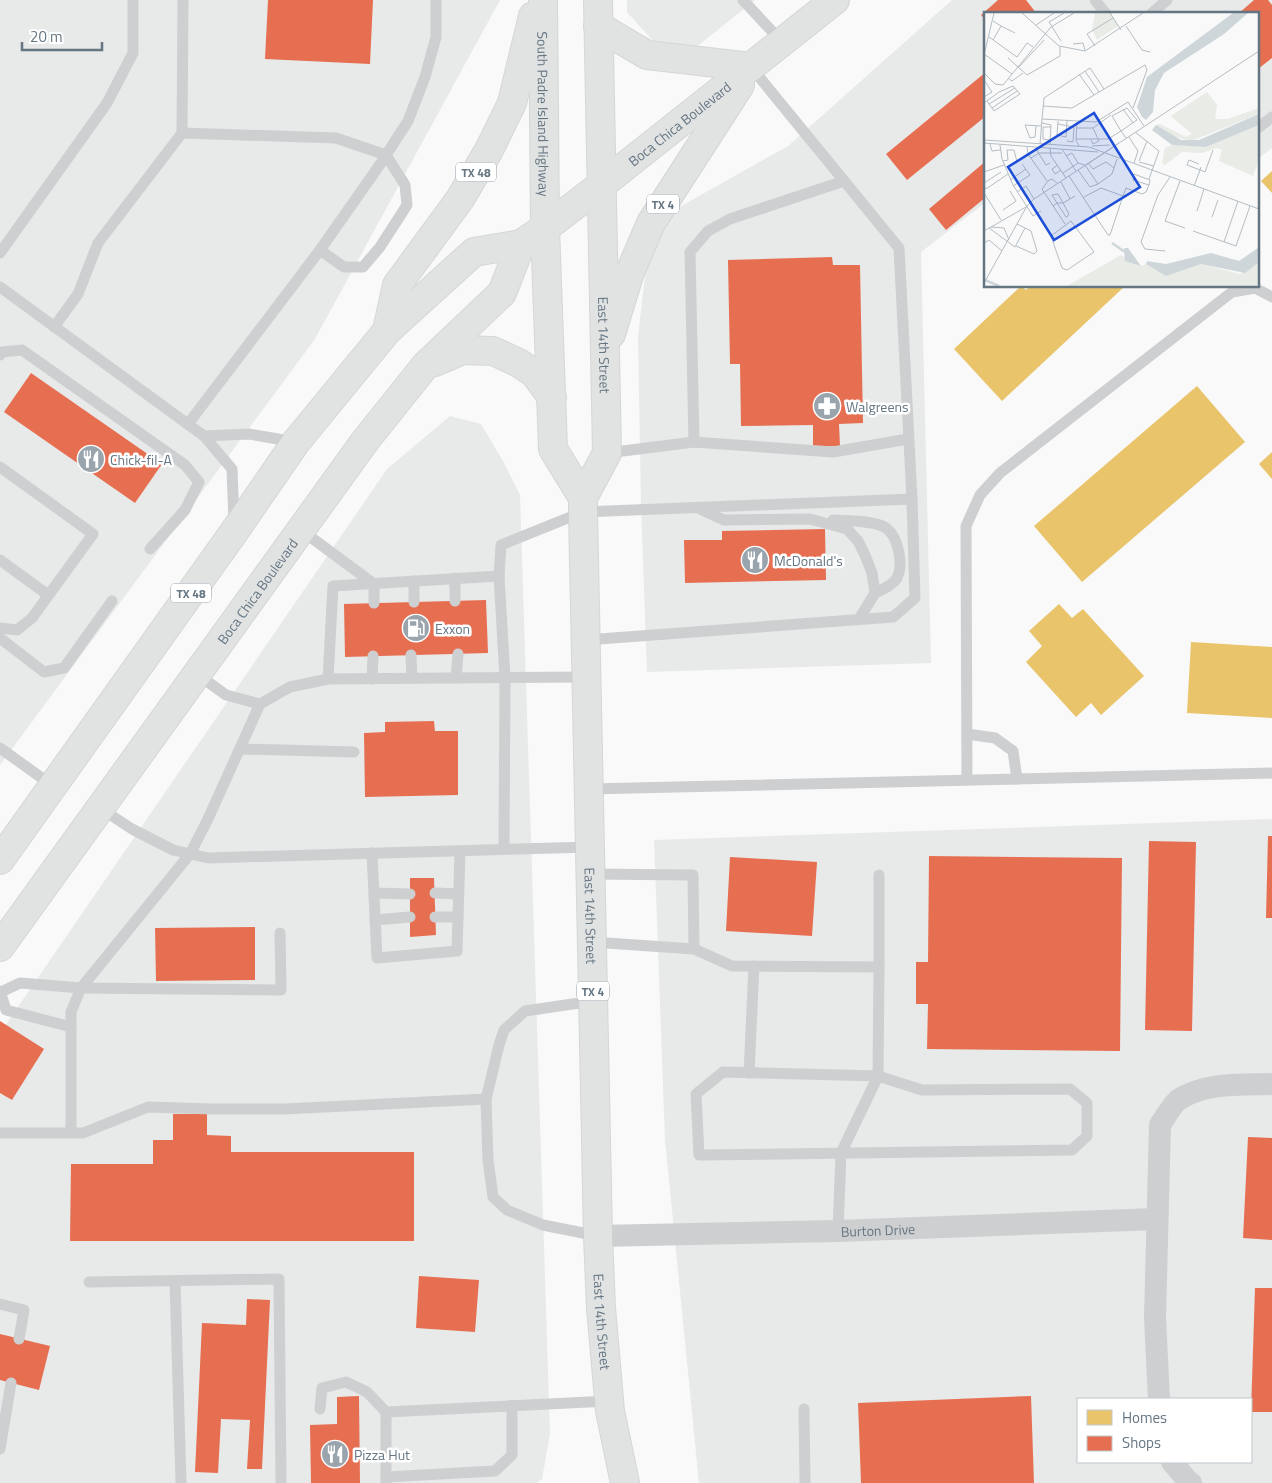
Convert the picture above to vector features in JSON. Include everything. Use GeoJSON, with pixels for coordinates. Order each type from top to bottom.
{"type":"FeatureCollection","features":[{"type":"Feature","properties":{"kind":"main road","name":"TX 48"},"geometry":{"type":"LineString","coordinates":[[387,331],[397,285],[460,199],[489,150],[512,103],[538,0]]}},
{"type":"Feature","properties":{"kind":"main road","name":"South Padre Island Highway"},"geometry":{"type":"LineString","coordinates":[[543,0],[545,228]]}},
{"type":"Feature","properties":{"kind":"main road","name":"Boca Chica Boulevard"},"geometry":{"type":"LineString","coordinates":[[0,860],[296,442],[387,331],[474,252],[521,244],[545,228],[835,0]]}},
{"type":"Feature","properties":{"kind":"main road"},"geometry":{"type":"LineString","coordinates":[[598,13],[647,55],[751,67]]}},
{"type":"Feature","properties":{"kind":"main road"},"geometry":{"type":"LineString","coordinates":[[598,13],[600,186]]}},
{"type":"Feature","properties":{"kind":"main road","name":"TX 4"},"geometry":{"type":"LineString","coordinates":[[604,356],[630,272],[651,223],[751,67]]}},
{"type":"Feature","properties":{"kind":"main road","name":"East 14th Street"},"geometry":{"type":"LineString","coordinates":[[600,186],[607,453],[583,505],[586,677],[601,1308],[609,1401],[625,1483]]}},
{"type":"Feature","properties":{"kind":"main road"},"geometry":{"type":"LineString","coordinates":[[545,228],[553,449],[583,505]]}},
{"type":"Feature","properties":{"kind":"main road","name":"Boca Chica Boulevard"},"geometry":{"type":"LineString","coordinates":[[0,947],[365,441],[425,366],[502,292],[521,244]]}},
{"type":"Feature","properties":{"kind":"main road"},"geometry":{"type":"LineString","coordinates":[[425,366],[463,350],[493,351],[535,374],[552,397]]}},
{"type":"Feature","properties":{"kind":"street"},"geometry":{"type":"LineString","coordinates":[[1159,1398],[1155,1318],[1156,1219],[1160,1125],[1177,1101],[1199,1090],[1222,1086],[1272,1084]]}},
{"type":"Feature","properties":{"kind":"street","name":"Burton Drive"},"geometry":{"type":"LineString","coordinates":[[598,1236],[838,1231],[1156,1219]]}},
{"type":"Feature","properties":{"kind":"street"},"geometry":{"type":"LineString","coordinates":[[1173,1463],[1191,1483]]}},
{"type":"Feature","properties":{"kind":"lane"},"geometry":{"type":"LineString","coordinates":[[0,253],[107,103],[133,53],[133,0]]}},
{"type":"Feature","properties":{"kind":"lane"},"geometry":{"type":"LineString","coordinates":[[54,327],[78,294],[98,243],[182,133],[182,0]]}},
{"type":"Feature","properties":{"kind":"lane"},"geometry":{"type":"LineString","coordinates":[[188,424],[320,250],[408,121],[425,76],[436,37],[436,0]]}},
{"type":"Feature","properties":{"kind":"lane"},"geometry":{"type":"LineString","coordinates":[[743,0],[782,42]]}},
{"type":"Feature","properties":{"kind":"lane"},"geometry":{"type":"LineString","coordinates":[[1095,0],[1104,12]]}},
{"type":"Feature","properties":{"kind":"lane"},"geometry":{"type":"LineString","coordinates":[[1153,12],[1168,0]]}},
{"type":"Feature","properties":{"kind":"lane"},"geometry":{"type":"LineString","coordinates":[[586,640],[893,616],[915,598],[899,248],[751,67]]}},
{"type":"Feature","properties":{"kind":"lane"},"geometry":{"type":"LineString","coordinates":[[1260,126],[1272,117]]}},
{"type":"Feature","properties":{"kind":"lane"},"geometry":{"type":"LineString","coordinates":[[182,133],[336,138],[386,155],[405,185],[407,205],[380,246],[363,267],[344,267],[320,250]]}},
{"type":"Feature","properties":{"kind":"lane"},"geometry":{"type":"LineString","coordinates":[[694,442],[690,252],[708,231],[730,218],[844,181]]}},
{"type":"Feature","properties":{"kind":"lane"},"geometry":{"type":"LineString","coordinates":[[0,287],[204,436],[232,469],[234,532]]}},
{"type":"Feature","properties":{"kind":"lane"},"geometry":{"type":"LineString","coordinates":[[967,780],[966,526],[980,495],[1000,472],[1232,292],[1250,288]]}},
{"type":"Feature","properties":{"kind":"lane"},"geometry":{"type":"LineString","coordinates":[[1256,288],[1272,297]]}},
{"type":"Feature","properties":{"kind":"lane"},"geometry":{"type":"LineString","coordinates":[[0,355],[2,352],[22,350],[185,465],[199,482],[185,510],[150,550]]}},
{"type":"Feature","properties":{"kind":"lane"},"geometry":{"type":"LineString","coordinates":[[204,436],[249,434],[296,442]]}},
{"type":"Feature","properties":{"kind":"lane"},"geometry":{"type":"LineString","coordinates":[[607,453],[694,442],[833,452],[908,439]]}},
{"type":"Feature","properties":{"kind":"lane"},"geometry":{"type":"LineString","coordinates":[[0,467],[93,534],[32,618],[17,630],[0,628]]}},
{"type":"Feature","properties":{"kind":"lane"},"geometry":{"type":"LineString","coordinates":[[504,850],[505,678],[499,576],[501,545],[583,505],[699,508],[912,500]]}},
{"type":"Feature","properties":{"kind":"lane"},"geometry":{"type":"LineString","coordinates":[[699,508],[724,520],[810,519],[866,522],[886,527],[894,537],[898,548],[900,563],[897,578],[887,587],[875,593],[859,619]]}},
{"type":"Feature","properties":{"kind":"lane"},"geometry":{"type":"LineString","coordinates":[[810,519],[848,529],[858,541],[865,555],[872,574],[875,593]]}},
{"type":"Feature","properties":{"kind":"lane"},"geometry":{"type":"LineString","coordinates":[[301,530],[374,584]]}},
{"type":"Feature","properties":{"kind":"lane"},"geometry":{"type":"LineString","coordinates":[[0,560],[48,596]]}},
{"type":"Feature","properties":{"kind":"lane"},"geometry":{"type":"LineString","coordinates":[[328,679],[333,586],[499,576]]}},
{"type":"Feature","properties":{"kind":"lane"},"geometry":{"type":"LineString","coordinates":[[455,578],[455,601]]}},
{"type":"Feature","properties":{"kind":"lane"},"geometry":{"type":"LineString","coordinates":[[414,581],[414,602]]}},
{"type":"Feature","properties":{"kind":"lane"},"geometry":{"type":"LineString","coordinates":[[374,584],[374,603]]}},
{"type":"Feature","properties":{"kind":"lane"},"geometry":{"type":"LineString","coordinates":[[0,638],[44,672],[64,668],[112,601]]}},
{"type":"Feature","properties":{"kind":"lane"},"geometry":{"type":"LineString","coordinates":[[456,677],[458,654]]}},
{"type":"Feature","properties":{"kind":"lane"},"geometry":{"type":"LineString","coordinates":[[411,655],[412,678]]}},
{"type":"Feature","properties":{"kind":"lane"},"geometry":{"type":"LineString","coordinates":[[372,679],[373,656]]}},
{"type":"Feature","properties":{"kind":"lane"},"geometry":{"type":"LineString","coordinates":[[197,674],[226,695],[260,704]]}},
{"type":"Feature","properties":{"kind":"lane"},"geometry":{"type":"LineString","coordinates":[[71,1132],[71,1012],[81,988],[190,854],[208,821],[260,704],[290,687],[328,679],[586,677]]}},
{"type":"Feature","properties":{"kind":"lane"},"geometry":{"type":"LineString","coordinates":[[967,734],[994,738],[1012,751],[1017,779]]}},
{"type":"Feature","properties":{"kind":"lane"},"geometry":{"type":"LineString","coordinates":[[240,749],[354,752]]}},
{"type":"Feature","properties":{"kind":"lane"},"geometry":{"type":"LineString","coordinates":[[2,752],[53,786]]}},
{"type":"Feature","properties":{"kind":"lane"},"geometry":{"type":"LineString","coordinates":[[589,789],[1272,773]]}},
{"type":"Feature","properties":{"kind":"lane"},"geometry":{"type":"LineString","coordinates":[[100,808],[132,829],[173,850],[208,858],[504,850],[693,875],[694,949]]}},
{"type":"Feature","properties":{"kind":"lane"},"geometry":{"type":"LineString","coordinates":[[372,853],[377,958],[458,951],[460,851]]}},
{"type":"Feature","properties":{"kind":"lane"},"geometry":{"type":"LineString","coordinates":[[838,1231],[841,1153],[878,1076],[879,875]]}},
{"type":"Feature","properties":{"kind":"lane"},"geometry":{"type":"LineString","coordinates":[[374,893],[410,894]]}},
{"type":"Feature","properties":{"kind":"lane"},"geometry":{"type":"LineString","coordinates":[[435,893],[459,894]]}},
{"type":"Feature","properties":{"kind":"lane"},"geometry":{"type":"LineString","coordinates":[[375,920],[410,917]]}},
{"type":"Feature","properties":{"kind":"lane"},"geometry":{"type":"LineString","coordinates":[[435,917],[458,917]]}},
{"type":"Feature","properties":{"kind":"lane"},"geometry":{"type":"LineString","coordinates":[[71,1027],[6,1010],[1,991],[20,983],[81,988],[281,990],[280,933]]}},
{"type":"Feature","properties":{"kind":"lane"},"geometry":{"type":"LineString","coordinates":[[592,942],[694,949],[732,966],[879,967]]}},
{"type":"Feature","properties":{"kind":"lane"},"geometry":{"type":"LineString","coordinates":[[749,1073],[754,966]]}},
{"type":"Feature","properties":{"kind":"lane"},"geometry":{"type":"LineString","coordinates":[[593,1001],[525,1011],[504,1030],[486,1099],[488,1160],[493,1197],[507,1210],[543,1225],[598,1236]]}},
{"type":"Feature","properties":{"kind":"lane"},"geometry":{"type":"LineString","coordinates":[[723,1072],[878,1076],[922,1090],[1070,1089],[1087,1103],[1087,1136],[1072,1150],[698,1155],[696,1094],[723,1072]]}},
{"type":"Feature","properties":{"kind":"lane"},"geometry":{"type":"LineString","coordinates":[[0,1133],[82,1133],[148,1107],[213,1110],[284,1110],[486,1099]]}},
{"type":"Feature","properties":{"kind":"lane"},"geometry":{"type":"LineString","coordinates":[[88,1282],[279,1279],[281,1483]]}},
{"type":"Feature","properties":{"kind":"lane"},"geometry":{"type":"LineString","coordinates":[[175,1281],[181,1483]]}},
{"type":"Feature","properties":{"kind":"lane"},"geometry":{"type":"LineString","coordinates":[[0,1304],[24,1310],[19,1339]]}},
{"type":"Feature","properties":{"kind":"lane"},"geometry":{"type":"LineString","coordinates":[[320,1409],[322,1388],[346,1382],[367,1392],[386,1412],[386,1480],[495,1471],[512,1455],[512,1405]]}},
{"type":"Feature","properties":{"kind":"lane"},"geometry":{"type":"LineString","coordinates":[[0,1450],[10,1383]]}},
{"type":"Feature","properties":{"kind":"lane"},"geometry":{"type":"LineString","coordinates":[[386,1412],[609,1401]]}},
{"type":"Feature","properties":{"kind":"lane"},"geometry":{"type":"LineString","coordinates":[[804,1408],[805,1483]]}},
{"type":"Feature","properties":{"kind":"shaded area"},"geometry":{"type":"Polygon","coordinates":[[[0,0],[500,0],[315,339],[0,765],[0,0]]]}},
{"type":"Feature","properties":{"kind":"shaded area"},"geometry":{"type":"Polygon","coordinates":[[[627,0],[755,0],[695,48],[655,43],[627,12],[627,0]]]}},
{"type":"Feature","properties":{"kind":"shaded area"},"geometry":{"type":"Polygon","coordinates":[[[952,0],[1272,0],[1272,148],[1260,157],[1260,12],[984,12],[984,204],[921,252],[931,663],[647,672],[641,505],[638,337],[651,223],[788,146],[952,0]]]}},
{"type":"Feature","properties":{"kind":"shaded area"},"geometry":{"type":"Polygon","coordinates":[[[450,416],[481,424],[520,495],[550,1434],[542,1479],[537,1483],[0,1483],[0,1033],[387,469],[450,416]]]}},
{"type":"Feature","properties":{"kind":"shaded area"},"geometry":{"type":"Polygon","coordinates":[[[1272,819],[1272,1483],[699,1483],[665,1140],[654,840],[1272,819]]]}},
{"type":"Feature","properties":{"kind":"building: Homes"},"geometry":{"type":"Polygon","coordinates":[[[1272,171],[1272,193],[1261,181],[1272,171]]]}},
{"type":"Feature","properties":{"kind":"building: Homes"},"geometry":{"type":"Polygon","coordinates":[[[1019,288],[1026,290],[1028,288],[1123,288],[1002,401],[954,349],[1019,288]]]}},
{"type":"Feature","properties":{"kind":"building: Homes"},"geometry":{"type":"Polygon","coordinates":[[[1197,386],[1245,442],[1082,582],[1034,526],[1197,386]]]}},
{"type":"Feature","properties":{"kind":"building: Homes"},"geometry":{"type":"Polygon","coordinates":[[[1272,452],[1272,479],[1259,464],[1272,452]]]}},
{"type":"Feature","properties":{"kind":"building: Homes"},"geometry":{"type":"Polygon","coordinates":[[[1059,604],[1072,618],[1083,609],[1144,676],[1101,715],[1091,703],[1076,717],[1026,662],[1042,646],[1029,631],[1059,604]]]}},
{"type":"Feature","properties":{"kind":"building: Homes"},"geometry":{"type":"Polygon","coordinates":[[[1191,642],[1272,647],[1272,718],[1187,713],[1191,642]]]}},
{"type":"Feature","properties":{"kind":"building: Shops"},"geometry":{"type":"Polygon","coordinates":[[[268,0],[373,0],[370,64],[265,59],[268,0]]]}},
{"type":"Feature","properties":{"kind":"building: Shops"},"geometry":{"type":"Polygon","coordinates":[[[998,0],[1026,0],[1035,12],[984,12],[998,0]]]}},
{"type":"Feature","properties":{"kind":"building: Shops"},"geometry":{"type":"Polygon","coordinates":[[[1254,0],[1268,0],[1272,5],[1272,58],[1260,67],[1260,12],[1240,12],[1254,0]]]}},
{"type":"Feature","properties":{"kind":"building: Shops"},"geometry":{"type":"Polygon","coordinates":[[[984,74],[984,118],[907,180],[886,154],[984,74]]]}},
{"type":"Feature","properties":{"kind":"building: Shops"},"geometry":{"type":"Polygon","coordinates":[[[984,163],[984,199],[946,230],[929,209],[984,163]]]}},
{"type":"Feature","properties":{"kind":"building: Shops","name":"Walgreens"},"geometry":{"type":"Polygon","coordinates":[[[832,257],[833,265],[860,265],[863,423],[839,424],[840,446],[813,447],[813,425],[741,426],[740,364],[730,364],[728,260],[832,257]]]}},
{"type":"Feature","properties":{"kind":"building: Shops"},"geometry":{"type":"Polygon","coordinates":[[[31,373],[162,464],[135,503],[4,412],[31,373]]]}},
{"type":"Feature","properties":{"kind":"building: Shops","name":"McDonald's"},"geometry":{"type":"Polygon","coordinates":[[[825,529],[826,580],[685,583],[684,540],[722,540],[722,531],[825,529]]]}},
{"type":"Feature","properties":{"kind":"building: Shops","name":"Exxon"},"geometry":{"type":"Polygon","coordinates":[[[486,600],[488,653],[345,657],[344,604],[486,600]]]}},
{"type":"Feature","properties":{"kind":"building: Shops"},"geometry":{"type":"Polygon","coordinates":[[[434,721],[435,731],[458,731],[458,795],[365,797],[364,733],[385,732],[385,722],[434,721]]]}},
{"type":"Feature","properties":{"kind":"building: Shops"},"geometry":{"type":"Polygon","coordinates":[[[1268,836],[1272,836],[1272,918],[1266,918],[1268,836]]]}},
{"type":"Feature","properties":{"kind":"building: Shops"},"geometry":{"type":"Polygon","coordinates":[[[1149,841],[1196,842],[1192,1031],[1145,1030],[1149,841]]]}},
{"type":"Feature","properties":{"kind":"building: Shops"},"geometry":{"type":"Polygon","coordinates":[[[929,856],[1122,858],[1120,1051],[927,1049],[928,1004],[916,1004],[916,962],[928,962],[929,856]]]}},
{"type":"Feature","properties":{"kind":"building: Shops"},"geometry":{"type":"Polygon","coordinates":[[[730,857],[817,862],[812,936],[726,931],[730,857]]]}},
{"type":"Feature","properties":{"kind":"building: Shops"},"geometry":{"type":"Polygon","coordinates":[[[410,878],[434,878],[436,935],[410,937],[410,878]]]}},
{"type":"Feature","properties":{"kind":"building: Shops"},"geometry":{"type":"Polygon","coordinates":[[[255,927],[255,980],[156,981],[155,928],[255,927]]]}},
{"type":"Feature","properties":{"kind":"building: Shops"},"geometry":{"type":"Polygon","coordinates":[[[0,1021],[44,1049],[12,1100],[0,1093],[0,1021]]]}},
{"type":"Feature","properties":{"kind":"building: Shops"},"geometry":{"type":"Polygon","coordinates":[[[173,1114],[207,1114],[207,1135],[231,1136],[231,1152],[414,1152],[414,1241],[70,1241],[71,1164],[153,1164],[153,1140],[173,1140],[173,1114]]]}},
{"type":"Feature","properties":{"kind":"building: Shops"},"geometry":{"type":"Polygon","coordinates":[[[1248,1137],[1272,1138],[1272,1240],[1243,1238],[1248,1137]]]}},
{"type":"Feature","properties":{"kind":"building: Shops"},"geometry":{"type":"Polygon","coordinates":[[[419,1276],[479,1280],[475,1332],[416,1328],[419,1276]]]}},
{"type":"Feature","properties":{"kind":"building: Shops"},"geometry":{"type":"Polygon","coordinates":[[[1255,1288],[1272,1288],[1272,1412],[1252,1412],[1255,1288]]]}},
{"type":"Feature","properties":{"kind":"building: Shops"},"geometry":{"type":"Polygon","coordinates":[[[247,1299],[270,1300],[262,1469],[247,1469],[250,1420],[221,1419],[218,1473],[195,1472],[202,1323],[246,1325],[247,1299]]]}},
{"type":"Feature","properties":{"kind":"building: Shops"},"geometry":{"type":"Polygon","coordinates":[[[0,1334],[50,1346],[39,1390],[0,1380],[0,1334]]]}},
{"type":"Feature","properties":{"kind":"building: Shops","name":"Pizza Hut"},"geometry":{"type":"Polygon","coordinates":[[[359,1396],[360,1483],[311,1483],[310,1425],[337,1424],[337,1397],[359,1396]]]}},
{"type":"Feature","properties":{"kind":"building: Shops"},"geometry":{"type":"Polygon","coordinates":[[[1031,1396],[1034,1483],[861,1483],[858,1403],[1031,1396]]]}},
{"type":"Feature","properties":{"kind":"place","name":"Walgreens"},"geometry":{"type":"Point","coordinates":[827,406]}},
{"type":"Feature","properties":{"kind":"place","name":"Chick-fil-A"},"geometry":{"type":"Point","coordinates":[91,459]}},
{"type":"Feature","properties":{"kind":"place","name":"McDonald's"},"geometry":{"type":"Point","coordinates":[755,560]}},
{"type":"Feature","properties":{"kind":"place","name":"Exxon"},"geometry":{"type":"Point","coordinates":[416,628]}},
{"type":"Feature","properties":{"kind":"place","name":"Pizza Hut"},"geometry":{"type":"Point","coordinates":[335,1454]}}]}
